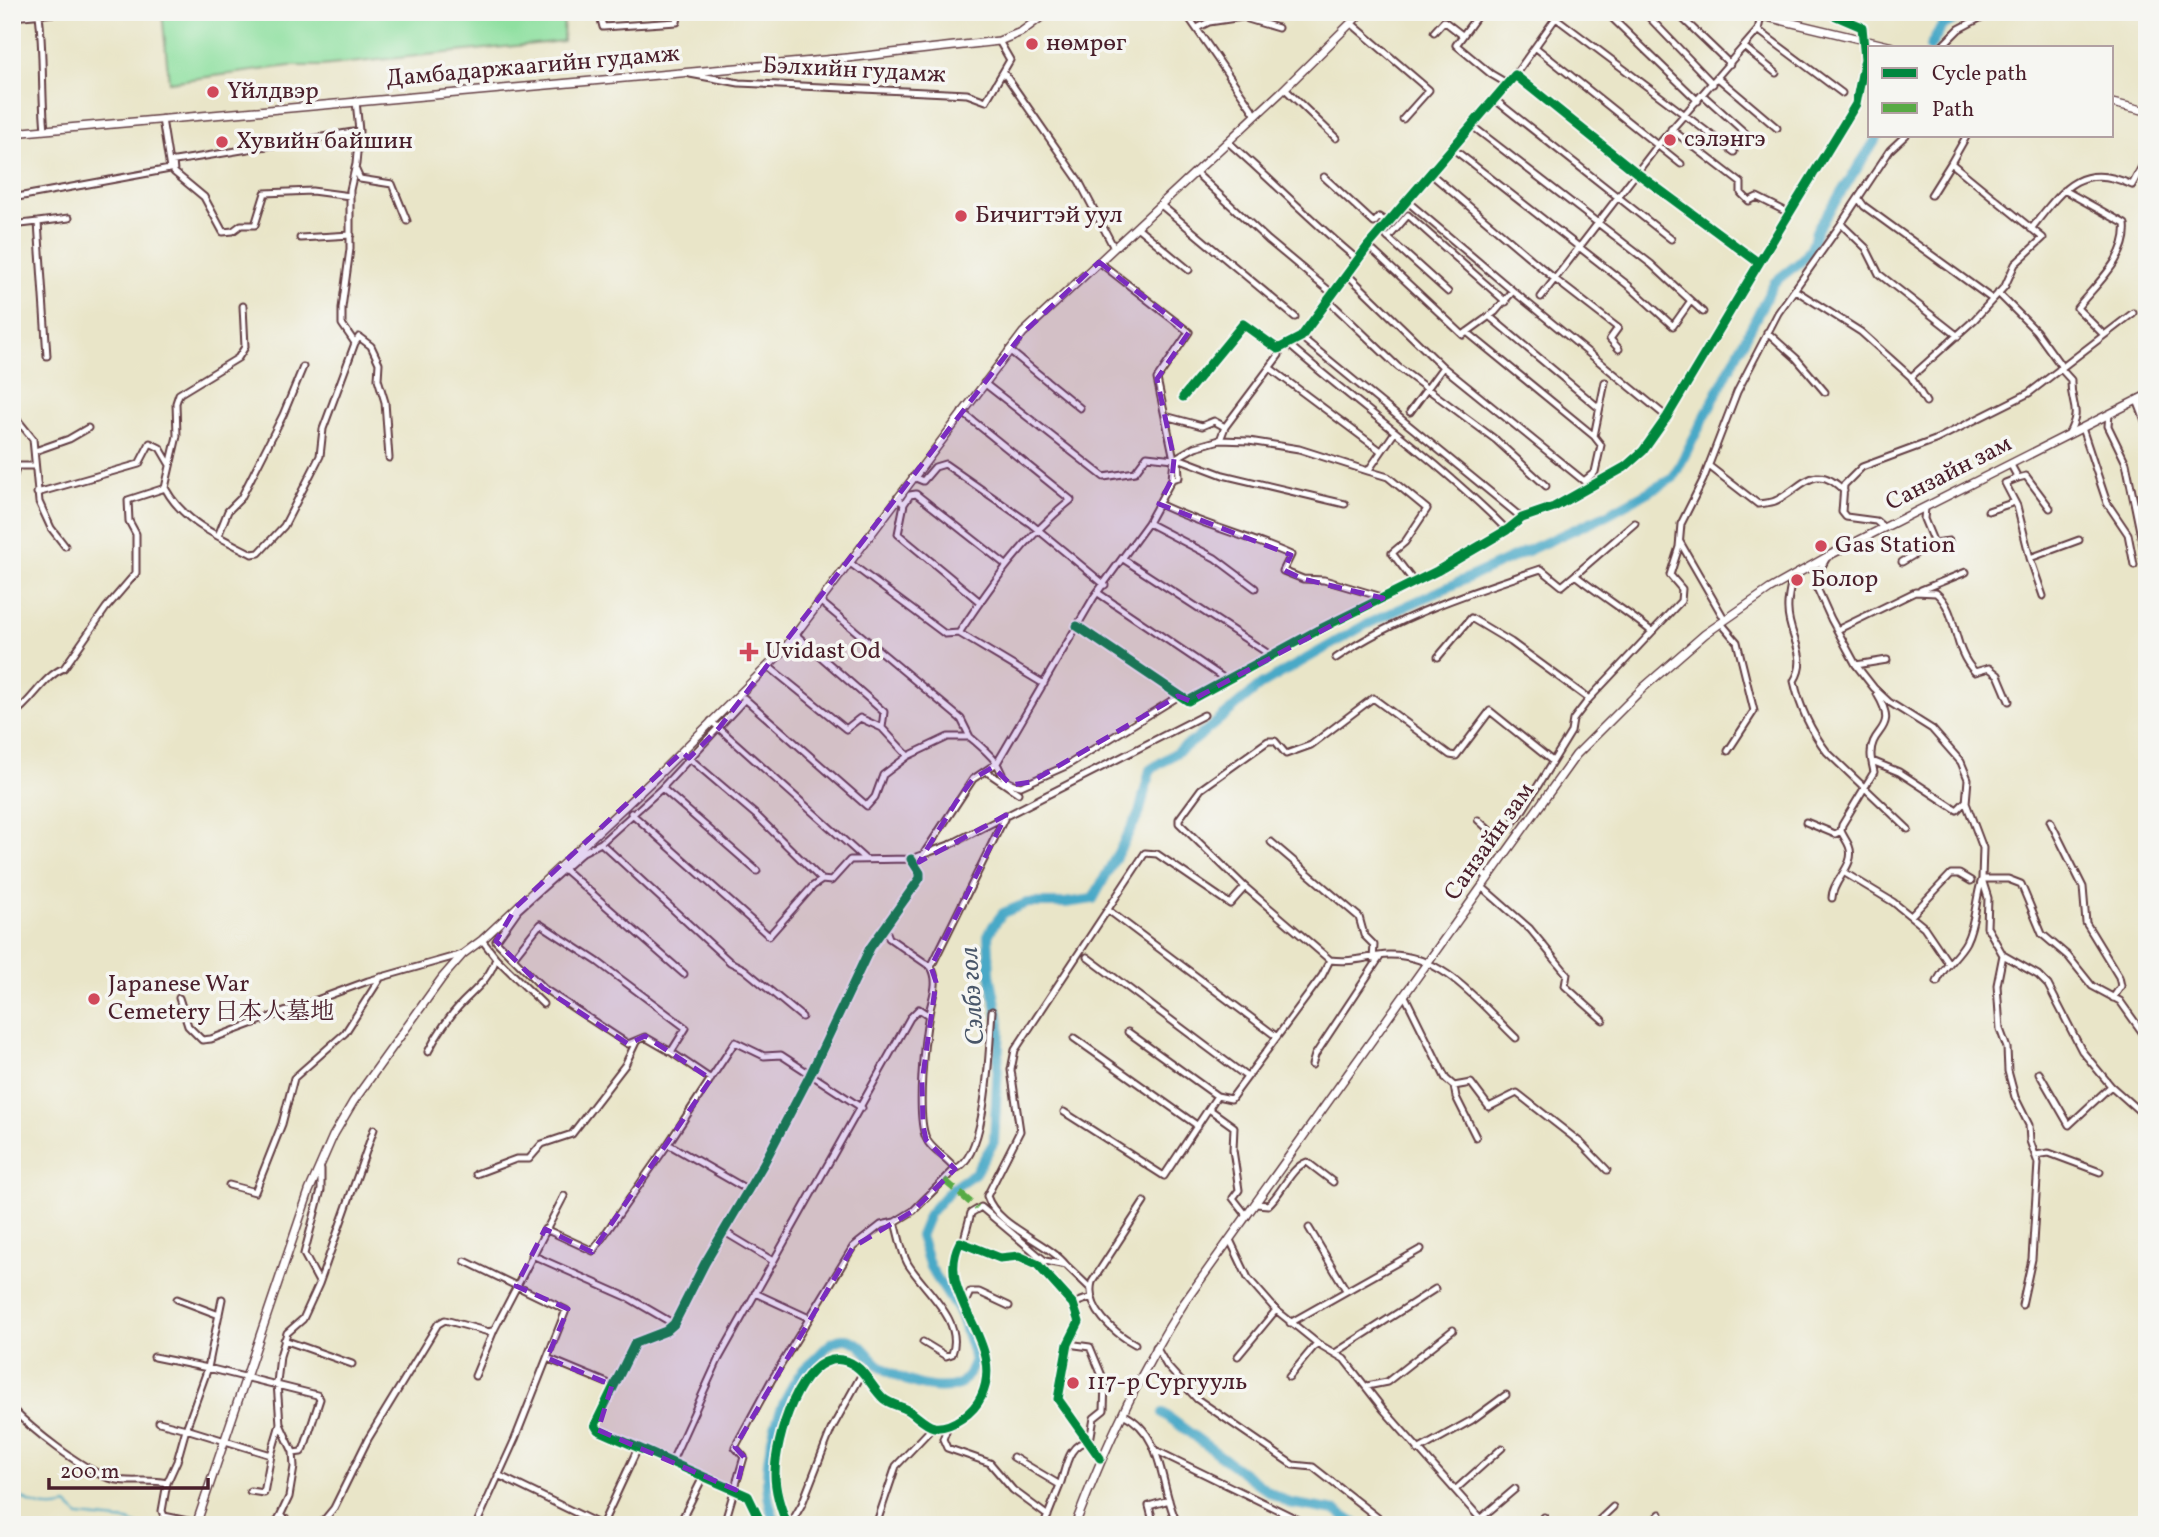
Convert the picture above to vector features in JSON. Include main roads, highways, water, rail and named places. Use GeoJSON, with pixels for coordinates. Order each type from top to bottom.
{"type":"FeatureCollection","features":[{"type":"Feature","properties":{"kind":"main road","name":"Дамбадаржаагийн гудамж"},"geometry":{"type":"LineString","coordinates":[[12,133],[686,73],[999,41],[1021,32],[1048,12]]}},
{"type":"Feature","properties":{"kind":"main road"},"geometry":{"type":"LineString","coordinates":[[196,1524],[320,1162],[353,1102],[442,978],[463,954],[517,909],[711,721],[743,697],[796,635],[1023,333],[1285,89],[1362,12]]}},
{"type":"Feature","properties":{"kind":"main road"},"geometry":{"type":"LineString","coordinates":[[1746,12],[1888,46]]}},
{"type":"Feature","properties":{"kind":"main road"},"geometry":{"type":"LineString","coordinates":[[2114,103],[2147,111]]}},
{"type":"Feature","properties":{"kind":"main road","name":"Санзайн зам"},"geometry":{"type":"LineString","coordinates":[[1075,1525],[1100,1458],[1156,1346],[1576,755],[1644,687],[1723,622],[1792,577],[1827,556],[2147,395]]}},
{"type":"Feature","properties":{"kind":"waterway"},"geometry":{"type":"LineString","coordinates":[[1942,26],[1946,12]]}},
{"type":"Feature","properties":{"kind":"waterway","name":"Сэлбэ гол"},"geometry":{"type":"LineString","coordinates":[[1931,46],[1942,26],[1969,12]]}},
{"type":"Feature","properties":{"kind":"waterway","name":"Сэлбэ гол"},"geometry":{"type":"LineString","coordinates":[[778,1525],[767,1488],[776,1423],[784,1402],[804,1369],[828,1346],[834,1341],[852,1340],[879,1365],[897,1376],[938,1388],[959,1385],[969,1374],[975,1360],[960,1314],[930,1267],[920,1236],[929,1214],[951,1189],[975,1173],[994,1142],[1000,1025],[990,974],[988,936],[1003,913],[1027,903],[1065,903],[1093,899],[1139,814],[1150,770],[1195,740],[1261,685],[1365,625],[1608,514],[1673,478],[1774,283],[1806,256],[1816,231],[1878,136]]}},
{"type":"Feature","properties":{"kind":"waterway"},"geometry":{"type":"LineString","coordinates":[[1163,1413],[1269,1492],[1289,1503],[1336,1511],[1357,1525]]}},
{"type":"Feature","properties":{"kind":"waterway"},"geometry":{"type":"LineString","coordinates":[[12,1488],[24,1499],[37,1505],[67,1505],[79,1516],[128,1521],[138,1525]]}},
{"type":"Feature","properties":{"kind":"place","name":"нөмрөг"},"geometry":{"type":"Point","coordinates":[1032,44]}},
{"type":"Feature","properties":{"kind":"place","name":"Үйлдвэр"},"geometry":{"type":"Point","coordinates":[213,92]}},
{"type":"Feature","properties":{"kind":"place","name":"сэлэнгэ"},"geometry":{"type":"Point","coordinates":[1670,140]}},
{"type":"Feature","properties":{"kind":"place","name":"Хувийн байшин"},"geometry":{"type":"Point","coordinates":[222,142]}},
{"type":"Feature","properties":{"kind":"place","name":"Бичигтэй уул"},"geometry":{"type":"Point","coordinates":[961,216]}},
{"type":"Feature","properties":{"kind":"place","name":"Gas Station"},"geometry":{"type":"Point","coordinates":[1821,546]}},
{"type":"Feature","properties":{"kind":"place","name":"Болор"},"geometry":{"type":"Point","coordinates":[1797,580]}},
{"type":"Feature","properties":{"kind":"place","name":"Uvidast Od"},"geometry":{"type":"Point","coordinates":[749,652]}},
{"type":"Feature","properties":{"kind":"place","name":"Japanese War Cemetery 日本人墓地"},"geometry":{"type":"Point","coordinates":[94,999]}},
{"type":"Feature","properties":{"kind":"place","name":"117-р Сургууль"},"geometry":{"type":"Point","coordinates":[1073,1383]}}]}
